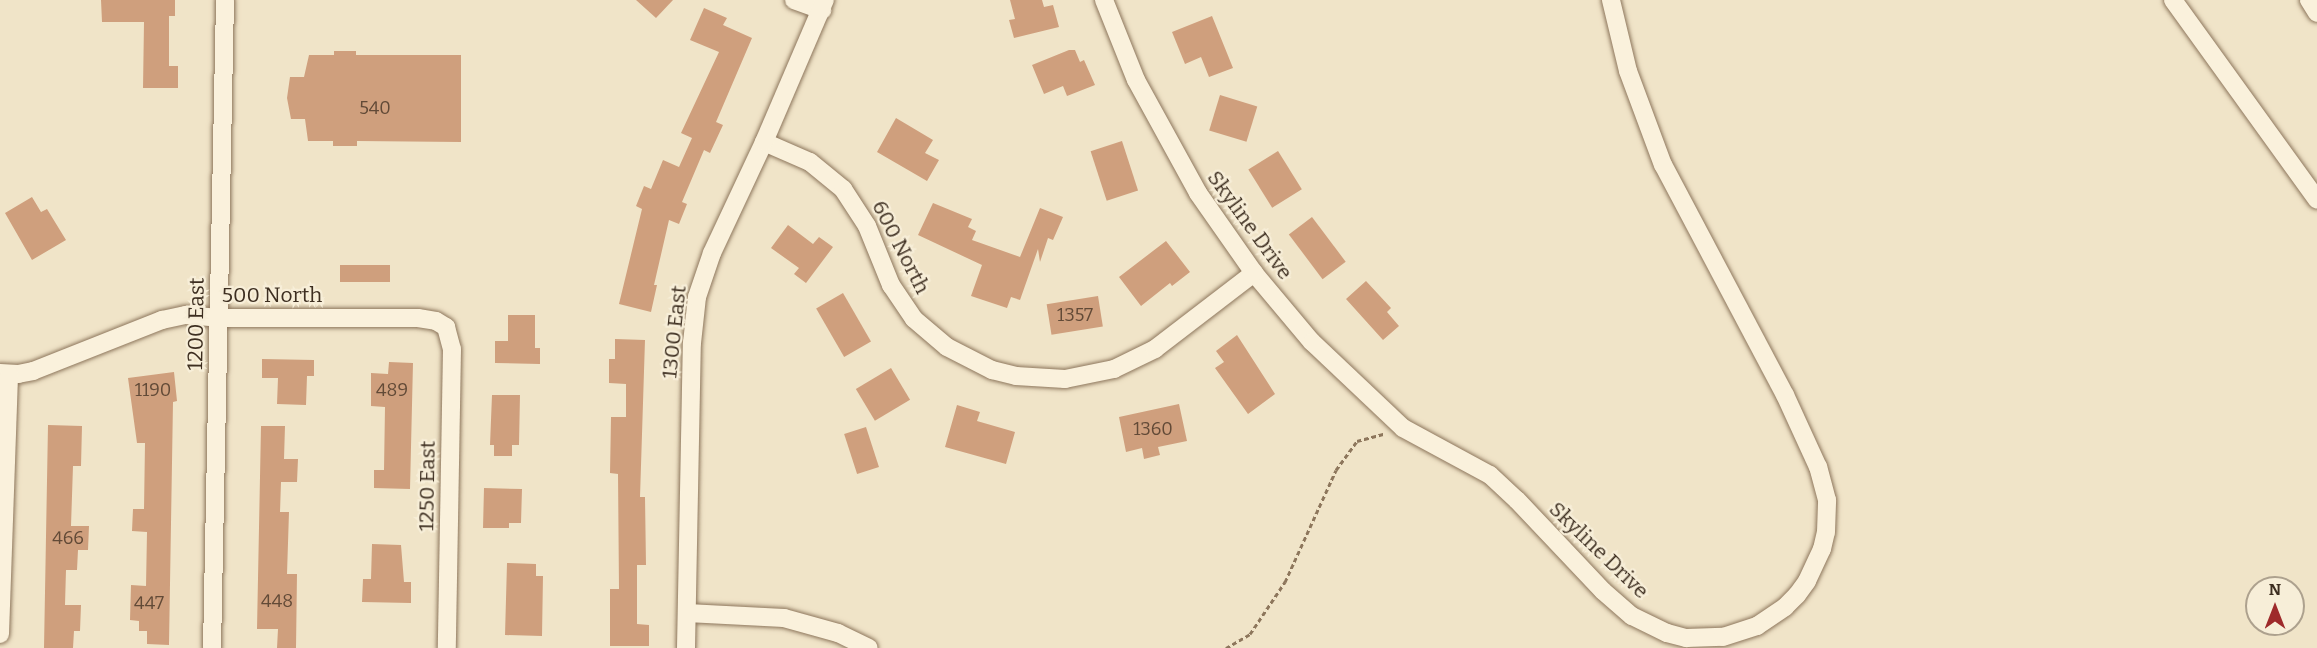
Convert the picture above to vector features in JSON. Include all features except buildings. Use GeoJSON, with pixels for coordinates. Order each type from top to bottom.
{"type":"FeatureCollection","features":[{"type":"Feature","properties":{"kind":"street","name":"1200 East"},"geometry":{"type":"LineString","coordinates":[[212,648],[225,0]]}},
{"type":"Feature","properties":{"kind":"street"},"geometry":{"type":"LineString","coordinates":[[794,0],[824,5]]}},
{"type":"Feature","properties":{"kind":"street","name":"Skyline Drive"},"geometry":{"type":"LineString","coordinates":[[1104,0],[1136,80],[1175,155],[1216,221],[1254,273],[1312,342],[1403,428],[1490,475],[1618,605],[1632,616],[1667,633],[1704,639],[1723,637],[1757,626],[1785,607],[1807,581],[1824,541],[1828,515],[1825,485],[1785,395],[1663,165],[1628,71],[1611,0]]}},
{"type":"Feature","properties":{"kind":"street"},"geometry":{"type":"LineString","coordinates":[[2173,0],[2317,200]]}},
{"type":"Feature","properties":{"kind":"street"},"geometry":{"type":"LineString","coordinates":[[2309,0],[2317,13]]}},
{"type":"Feature","properties":{"kind":"street","name":"1300 East"},"geometry":{"type":"LineString","coordinates":[[686,648],[694,320],[703,274],[824,5]]}},
{"type":"Feature","properties":{"kind":"street","name":"600 North"},"geometry":{"type":"LineString","coordinates":[[764,141],[810,162],[843,189],[867,226],[891,285],[914,319],[947,347],[992,370],[1016,376],[1065,380],[1114,369],[1155,349],[1254,273]]}},
{"type":"Feature","properties":{"kind":"street","name":"500 North"},"geometry":{"type":"LineString","coordinates":[[5,374],[33,371],[174,317],[418,318],[436,321],[446,327]]}},
{"type":"Feature","properties":{"kind":"street","name":"1250 East"},"geometry":{"type":"LineString","coordinates":[[446,327],[452,349],[447,648]]}},
{"type":"Feature","properties":{"kind":"street"},"geometry":{"type":"LineString","coordinates":[[0,634],[5,374]]}},
{"type":"Feature","properties":{"kind":"street"},"geometry":{"type":"LineString","coordinates":[[687,613],[784,618],[838,633],[869,648]]}},
{"type":"Feature","properties":{"kind":"path"},"geometry":{"type":"LineString","coordinates":[[1226,648],[1250,634],[1285,582],[1336,470],[1357,441],[1403,428]]}}]}
